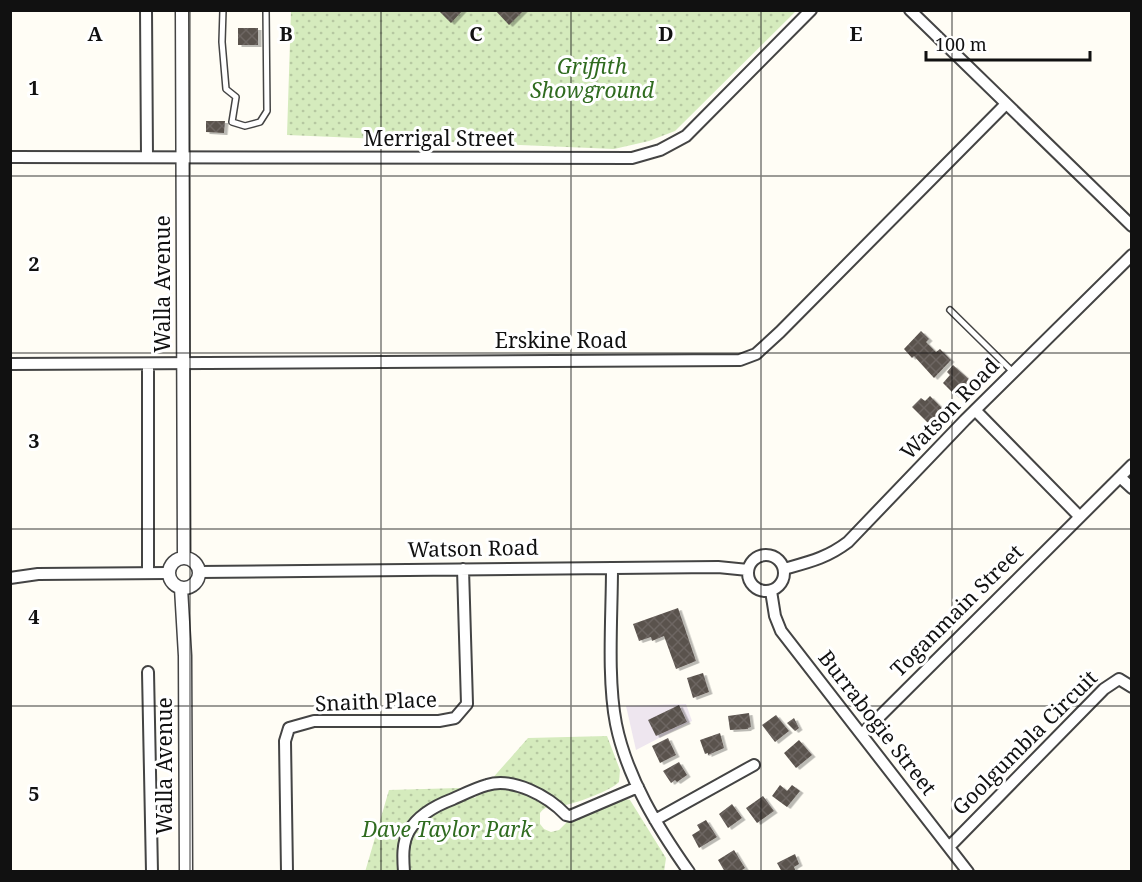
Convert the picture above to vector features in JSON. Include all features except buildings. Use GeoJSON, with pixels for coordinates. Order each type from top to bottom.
{"type":"FeatureCollection","features":[{"type":"Feature","properties":{"kind":"street"},"geometry":{"type":"LineString","coordinates":[[146,10],[147,157]]}},
{"type":"Feature","properties":{"kind":"street","name":"Walla Avenue"},"geometry":{"type":"LineString","coordinates":[[182,10],[183,557]]}},
{"type":"Feature","properties":{"kind":"street","name":"Merrigal Street"},"geometry":{"type":"LineString","coordinates":[[10,157],[632,158],[660,150],[686,136],[811,10]]}},
{"type":"Feature","properties":{"kind":"street"},"geometry":{"type":"LineString","coordinates":[[910,10],[1131,226]]}},
{"type":"Feature","properties":{"kind":"street","name":"Erskine Road"},"geometry":{"type":"LineString","coordinates":[[10,364],[740,360],[756,354],[780,332],[1006,104]]}},
{"type":"Feature","properties":{"kind":"street","name":"Watson Road"},"geometry":{"type":"LineString","coordinates":[[784,569],[832,554],[848,542],[975,410],[1131,255]]}},
{"type":"Feature","properties":{"kind":"street","name":"Walla Avenue"},"geometry":{"type":"LineString","coordinates":[[148,364],[148,573]]}},
{"type":"Feature","properties":{"kind":"street"},"geometry":{"type":"LineString","coordinates":[[975,410],[1079,516]]}},
{"type":"Feature","properties":{"kind":"street","name":"Toganmain Street"},"geometry":{"type":"LineString","coordinates":[[862,735],[1131,465]]}},
{"type":"Feature","properties":{"kind":"street"},"geometry":{"type":"LineString","coordinates":[[1120,477],[1131,488]]}},
{"type":"Feature","properties":{"kind":"street"},"geometry":{"type":"LineString","coordinates":[[771,555],[779,560],[784,569],[784,578],[779,586],[771,591],[762,591],[754,587],[749,579],[748,570],[753,561],[761,556],[771,555]]}},
{"type":"Feature","properties":{"kind":"street"},"geometry":{"type":"LineString","coordinates":[[183,557],[192,560],[199,572],[194,584],[181,588],[172,583],[168,573],[174,560],[183,557]]}},
{"type":"Feature","properties":{"kind":"street","name":"Watson Road"},"geometry":{"type":"LineString","coordinates":[[199,572],[718,567],[748,570]]}},
{"type":"Feature","properties":{"kind":"street"},"geometry":{"type":"LineString","coordinates":[[612,568],[614,708],[621,743],[638,787],[655,820],[687,871]]}},
{"type":"Feature","properties":{"kind":"street","name":"Snaith Place"},"geometry":{"type":"LineString","coordinates":[[287,872],[285,741],[289,728],[314,721],[439,721],[455,718],[466,704],[463,569]]}},
{"type":"Feature","properties":{"kind":"street"},"geometry":{"type":"LineString","coordinates":[[10,578],[38,574],[168,573]]}},
{"type":"Feature","properties":{"kind":"street","name":"Walla Avenue"},"geometry":{"type":"LineString","coordinates":[[181,588],[185,656],[186,872]]}},
{"type":"Feature","properties":{"kind":"street","name":"Burrabogie Street"},"geometry":{"type":"LineString","coordinates":[[771,591],[775,616],[781,631],[968,872]]}},
{"type":"Feature","properties":{"kind":"street","name":"Walla Avenue"},"geometry":{"type":"LineString","coordinates":[[148,672],[152,872]]}},
{"type":"Feature","properties":{"kind":"street","name":"Goolgumbla Circuit"},"geometry":{"type":"LineString","coordinates":[[949,847],[1104,689],[1119,679],[1131,687]]}},
{"type":"Feature","properties":{"kind":"street"},"geometry":{"type":"LineString","coordinates":[[655,820],[754,765]]}},
{"type":"Feature","properties":{"kind":"street"},"geometry":{"type":"LineString","coordinates":[[404,872],[405,843],[409,830],[419,818],[440,804],[489,784],[513,784],[545,798],[570,816],[638,787]]}},
{"type":"Feature","properties":{"kind":"lane"},"geometry":{"type":"LineString","coordinates":[[223,10],[222,42],[226,89],[236,97],[232,122],[245,126],[260,122],[267,111],[266,10]]}},
{"type":"Feature","properties":{"kind":"lane"},"geometry":{"type":"LineString","coordinates":[[950,310],[1013,372]]}},
{"type":"Feature","properties":{"kind":"shaded area"},"geometry":{"type":"Polygon","coordinates":[[[686,704],[692,721],[636,750],[626,706],[686,704]]]}},
{"type":"Feature","properties":{"kind":"green space","name":"Griffith Showground"},"geometry":{"type":"Polygon","coordinates":[[[291,11],[796,11],[675,131],[649,141],[614,149],[287,135],[291,11]]]}},
{"type":"Feature","properties":{"kind":"green space","name":"Dave Taylor Park"},"geometry":{"type":"Polygon","coordinates":[[[607,736],[620,770],[619,782],[586,799],[546,808],[540,813],[540,824],[551,832],[559,830],[570,819],[618,797],[630,800],[666,858],[664,872],[365,872],[389,790],[459,788],[475,798],[528,738],[607,736]]]}}]}
